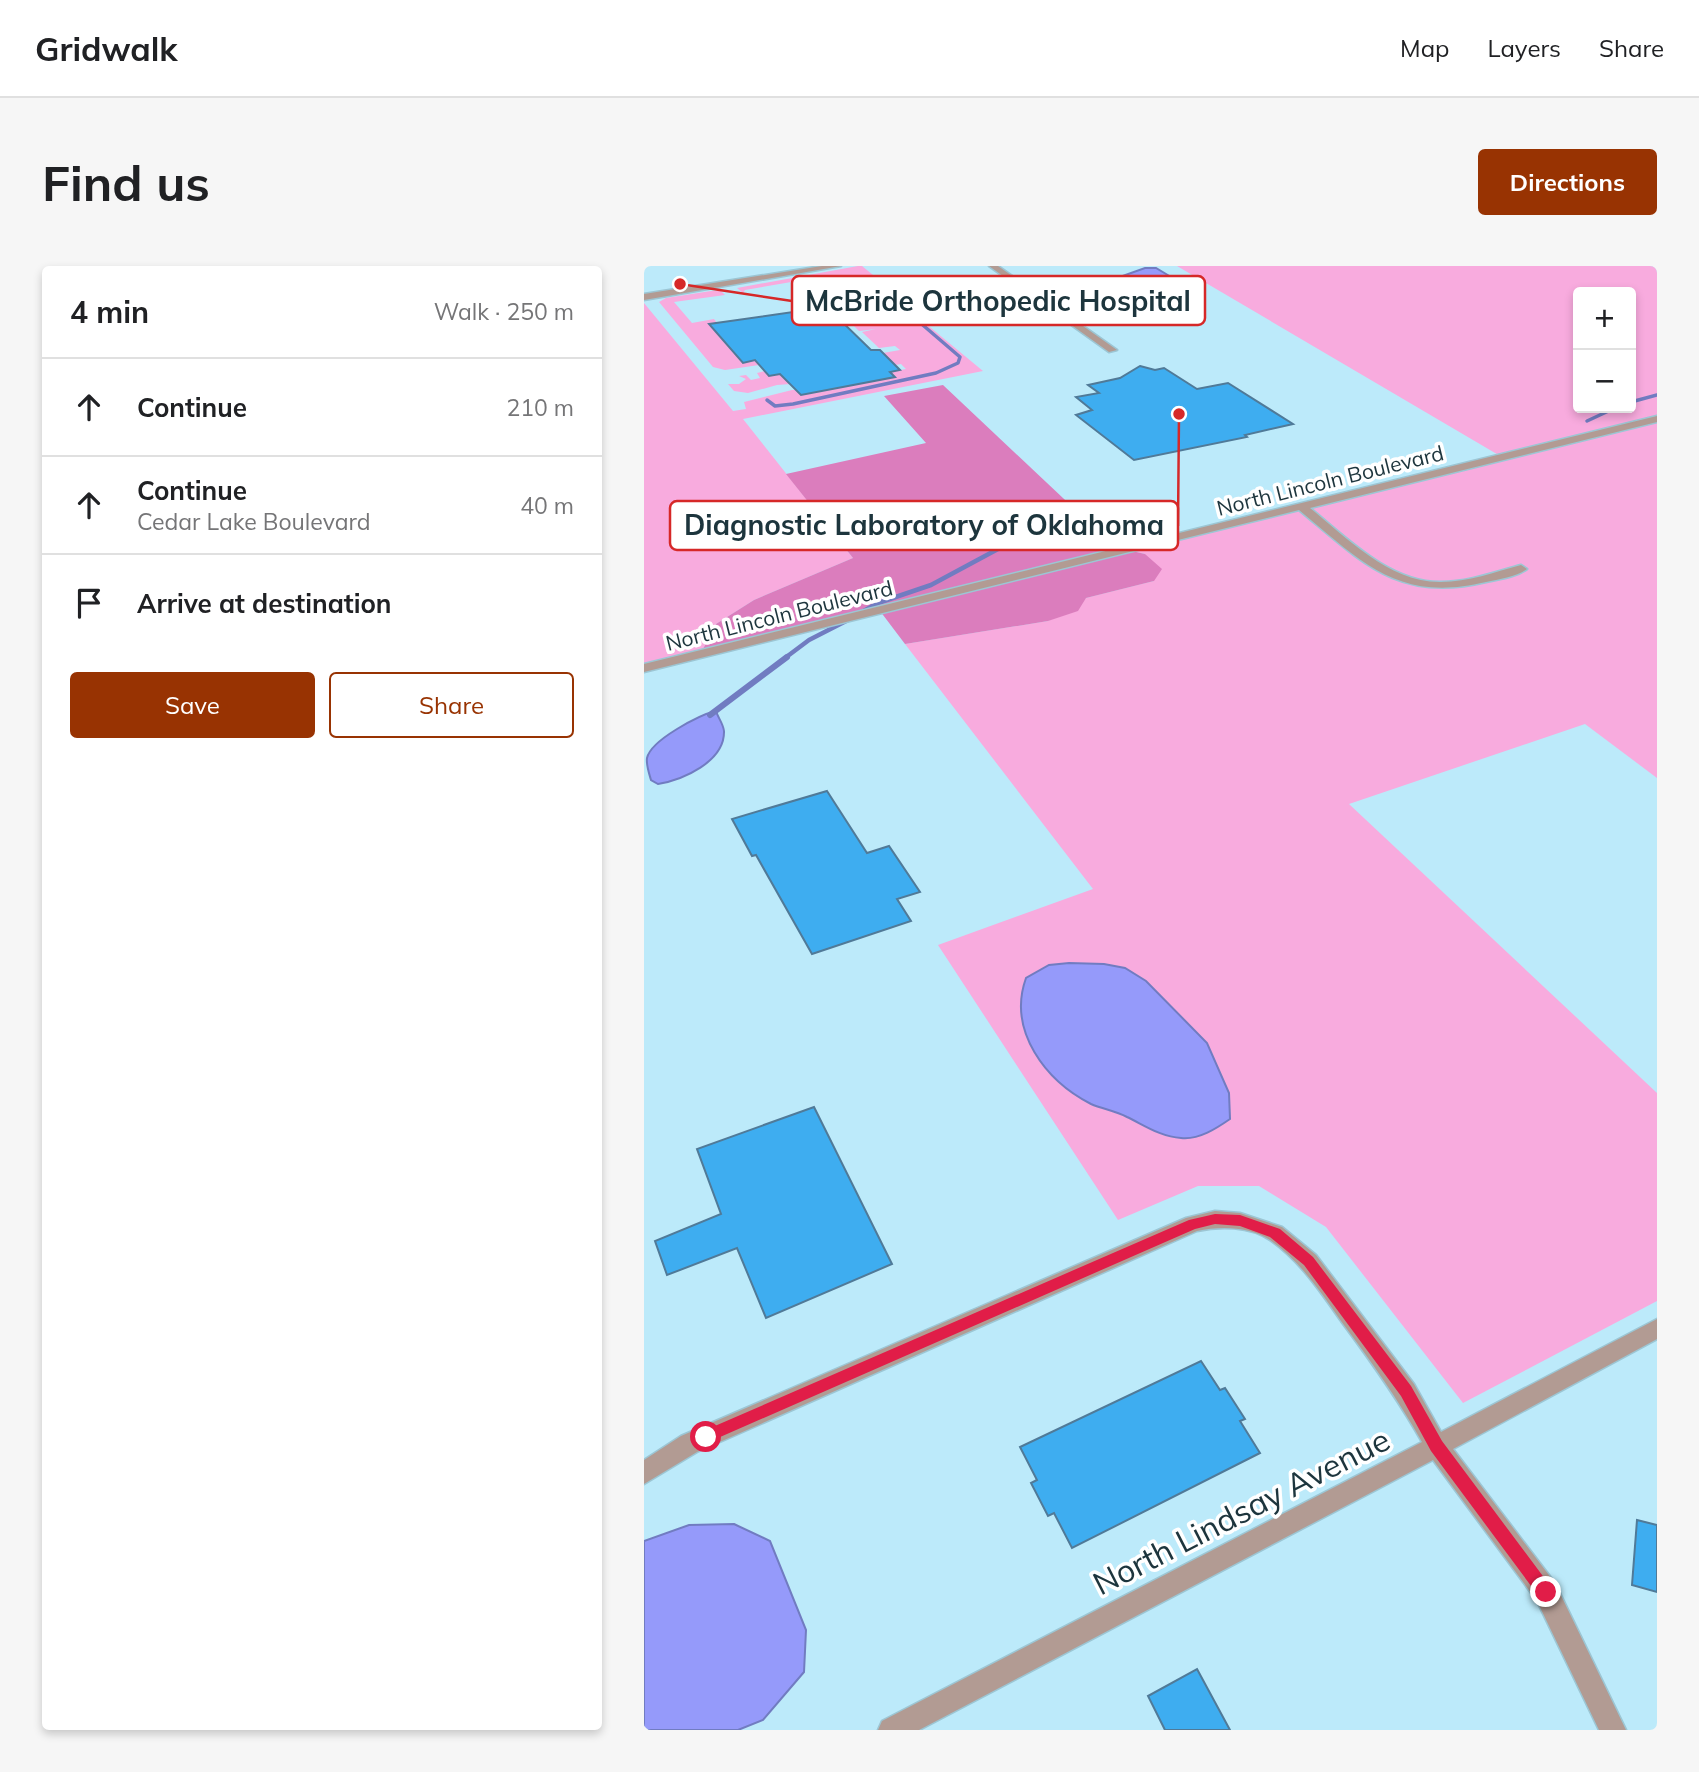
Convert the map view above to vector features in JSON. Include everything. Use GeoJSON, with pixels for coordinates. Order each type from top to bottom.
{"type":"FeatureCollection","features":[{"type":"Feature","properties":{"kind":"street"},"geometry":{"type":"LineString","coordinates":[[644,297],[837,266]]}},
{"type":"Feature","properties":{"kind":"street"},"geometry":{"type":"LineString","coordinates":[[993,266],[1112,350]]}},
{"type":"Feature","properties":{"kind":"street","name":"North Lincoln Boulevard"},"geometry":{"type":"LineString","coordinates":[[644,667],[1657,419]]}},
{"type":"Feature","properties":{"kind":"street"},"geometry":{"type":"LineString","coordinates":[[1302,507],[1355,549],[1410,583],[1439,587],[1521,569]]}},
{"type":"Feature","properties":{"kind":"street"},"geometry":{"type":"LineString","coordinates":[[644,1473],[689,1444],[1193,1224],[1215,1219],[1240,1221],[1275,1233],[1309,1261],[1406,1391],[1437,1446],[1546,1592],[1614,1730]]}},
{"type":"Feature","properties":{"kind":"street","name":"North Lindsay Avenue"},"geometry":{"type":"LineString","coordinates":[[891,1730],[1437,1446],[1657,1328]]}},
{"type":"Feature","properties":{"kind":"shaded area"},"geometry":{"type":"Polygon","coordinates":[[[862,266],[900,297],[896,299],[983,371],[743,419],[853,558],[754,600],[716,624],[702,651],[644,665],[644,303],[733,411],[746,409],[744,402],[792,390],[797,390],[802,395],[894,377],[890,372],[906,369],[901,364],[884,367],[883,353],[900,350],[895,346],[879,348],[862,332],[876,329],[859,331],[846,318],[857,316],[862,320],[865,319],[862,316],[892,310],[887,305],[854,311],[856,315],[844,317],[838,311],[811,315],[799,305],[818,301],[797,281],[745,290],[743,293],[737,288],[862,266]]]}},
{"type":"Feature","properties":{"kind":"shaded area"},"geometry":{"type":"Polygon","coordinates":[[[1177,266],[1657,266],[1657,778],[1585,724],[1349,804],[1657,1093],[1657,1301],[1463,1403],[1326,1227],[1259,1186],[1198,1186],[1118,1220],[938,945],[1093,889],[905,644],[1048,621],[1086,598],[1154,581],[1145,554],[1133,551],[1507,460],[1177,266]]]}},
{"type":"Feature","properties":{"kind":"shaded area"},"geometry":{"type":"Polygon","coordinates":[[[721,291],[725,295],[674,302],[692,323],[714,319],[717,323],[710,325],[743,363],[756,360],[759,365],[725,370],[713,367],[659,302],[666,298],[721,291]]]}},
{"type":"Feature","properties":{"kind":"shaded area"},"geometry":{"type":"Polygon","coordinates":[[[757,373],[780,373],[791,384],[748,393],[734,391],[728,384],[739,384],[746,379],[739,376],[746,375],[751,380],[760,378],[757,373]]]}},
{"type":"Feature","properties":{"kind":"shaded area"},"geometry":{"type":"Polygon","coordinates":[[[943,385],[1115,547],[1145,554],[1162,569],[1154,581],[1086,598],[1078,611],[1048,621],[905,644],[877,607],[702,651],[716,624],[754,600],[853,558],[786,474],[926,443],[884,396],[943,385]]]}},
{"type":"Feature","properties":{"kind":"water"},"geometry":{"type":"Polygon","coordinates":[[[1145,268],[1156,268],[1171,277],[1171,280],[1110,290],[1096,288],[1097,285],[1145,268]]]}},
{"type":"Feature","properties":{"kind":"water"},"geometry":{"type":"Polygon","coordinates":[[[716,711],[724,731],[722,742],[710,760],[679,778],[658,784],[651,780],[647,766],[650,751],[666,736],[716,711]]]}},
{"type":"Feature","properties":{"kind":"water"},"geometry":{"type":"Polygon","coordinates":[[[1104,964],[1125,968],[1146,981],[1207,1043],[1229,1093],[1230,1119],[1201,1135],[1174,1137],[1091,1104],[1059,1082],[1034,1052],[1026,1035],[1021,998],[1026,978],[1049,965],[1104,964]]]}},
{"type":"Feature","properties":{"kind":"water"},"geometry":{"type":"Polygon","coordinates":[[[734,1524],[770,1541],[806,1630],[804,1672],[763,1720],[738,1730],[644,1730],[644,1541],[689,1525],[734,1524]]]}},
{"type":"Feature","properties":{"kind":"building"},"geometry":{"type":"Polygon","coordinates":[[[793,312],[805,319],[834,314],[871,350],[880,350],[900,370],[890,372],[895,377],[801,395],[780,374],[769,376],[755,360],[743,363],[709,324],[793,312]]]}},
{"type":"Feature","properties":{"kind":"building"},"geometry":{"type":"Polygon","coordinates":[[[1140,366],[1155,370],[1164,368],[1197,389],[1228,383],[1293,424],[1245,435],[1247,437],[1134,460],[1076,415],[1092,410],[1076,397],[1099,393],[1088,385],[1120,378],[1140,366]]]}},
{"type":"Feature","properties":{"kind":"building"},"geometry":{"type":"Polygon","coordinates":[[[827,791],[867,853],[889,846],[920,892],[897,899],[911,921],[812,954],[756,855],[752,856],[732,819],[827,791]]]}},
{"type":"Feature","properties":{"kind":"building"},"geometry":{"type":"Polygon","coordinates":[[[814,1107],[892,1264],[766,1318],[737,1248],[667,1275],[655,1241],[721,1214],[697,1149],[814,1107]]]}},
{"type":"Feature","properties":{"kind":"building"},"geometry":{"type":"Polygon","coordinates":[[[1201,1361],[1220,1390],[1225,1388],[1245,1419],[1240,1421],[1260,1453],[1072,1548],[1054,1513],[1048,1516],[1031,1483],[1037,1480],[1020,1447],[1201,1361]]]}},
{"type":"Feature","properties":{"kind":"building"},"geometry":{"type":"Polygon","coordinates":[[[1637,1520],[1657,1525],[1657,1592],[1632,1585],[1637,1520]]]}},
{"type":"Feature","properties":{"kind":"building"},"geometry":{"type":"Polygon","coordinates":[[[1197,1669],[1230,1730],[1165,1730],[1148,1696],[1197,1669]]]}},
{"type":"Feature","properties":{"kind":"waterway"},"geometry":{"type":"LineString","coordinates":[[767,400],[775,406],[793,404],[936,373],[958,363],[960,357],[896,302]]}},
{"type":"Feature","properties":{"kind":"waterway"},"geometry":{"type":"LineString","coordinates":[[1636,401],[1657,395]]}},
{"type":"Feature","properties":{"kind":"waterway"},"geometry":{"type":"LineString","coordinates":[[1587,421],[1604,413]]}},
{"type":"Feature","properties":{"kind":"waterway"},"geometry":{"type":"LineString","coordinates":[[860,613],[878,603],[931,585],[998,549]]}},
{"type":"Feature","properties":{"kind":"waterway"},"geometry":{"type":"LineString","coordinates":[[785,658],[809,640],[850,619]]}},
{"type":"Feature","properties":{"kind":"waterway"},"geometry":{"type":"LineString","coordinates":[[710,715],[787,657]]}},
{"type":"Feature","properties":{"kind":"place","name":"McBride Orthopedic Hospital"},"geometry":{"type":"Point","coordinates":[680,284]}},
{"type":"Feature","properties":{"kind":"place","name":"Diagnostic Laboratory of Oklahoma"},"geometry":{"type":"Point","coordinates":[1179,414]}},
{"type":"Feature","properties":{"kind":"route"},"geometry":{"type":"LineString","coordinates":[[706,1437],[1193,1224],[1215,1219],[1240,1221],[1275,1233],[1309,1261],[1406,1391],[1437,1446],[1546,1592]]}}]}
